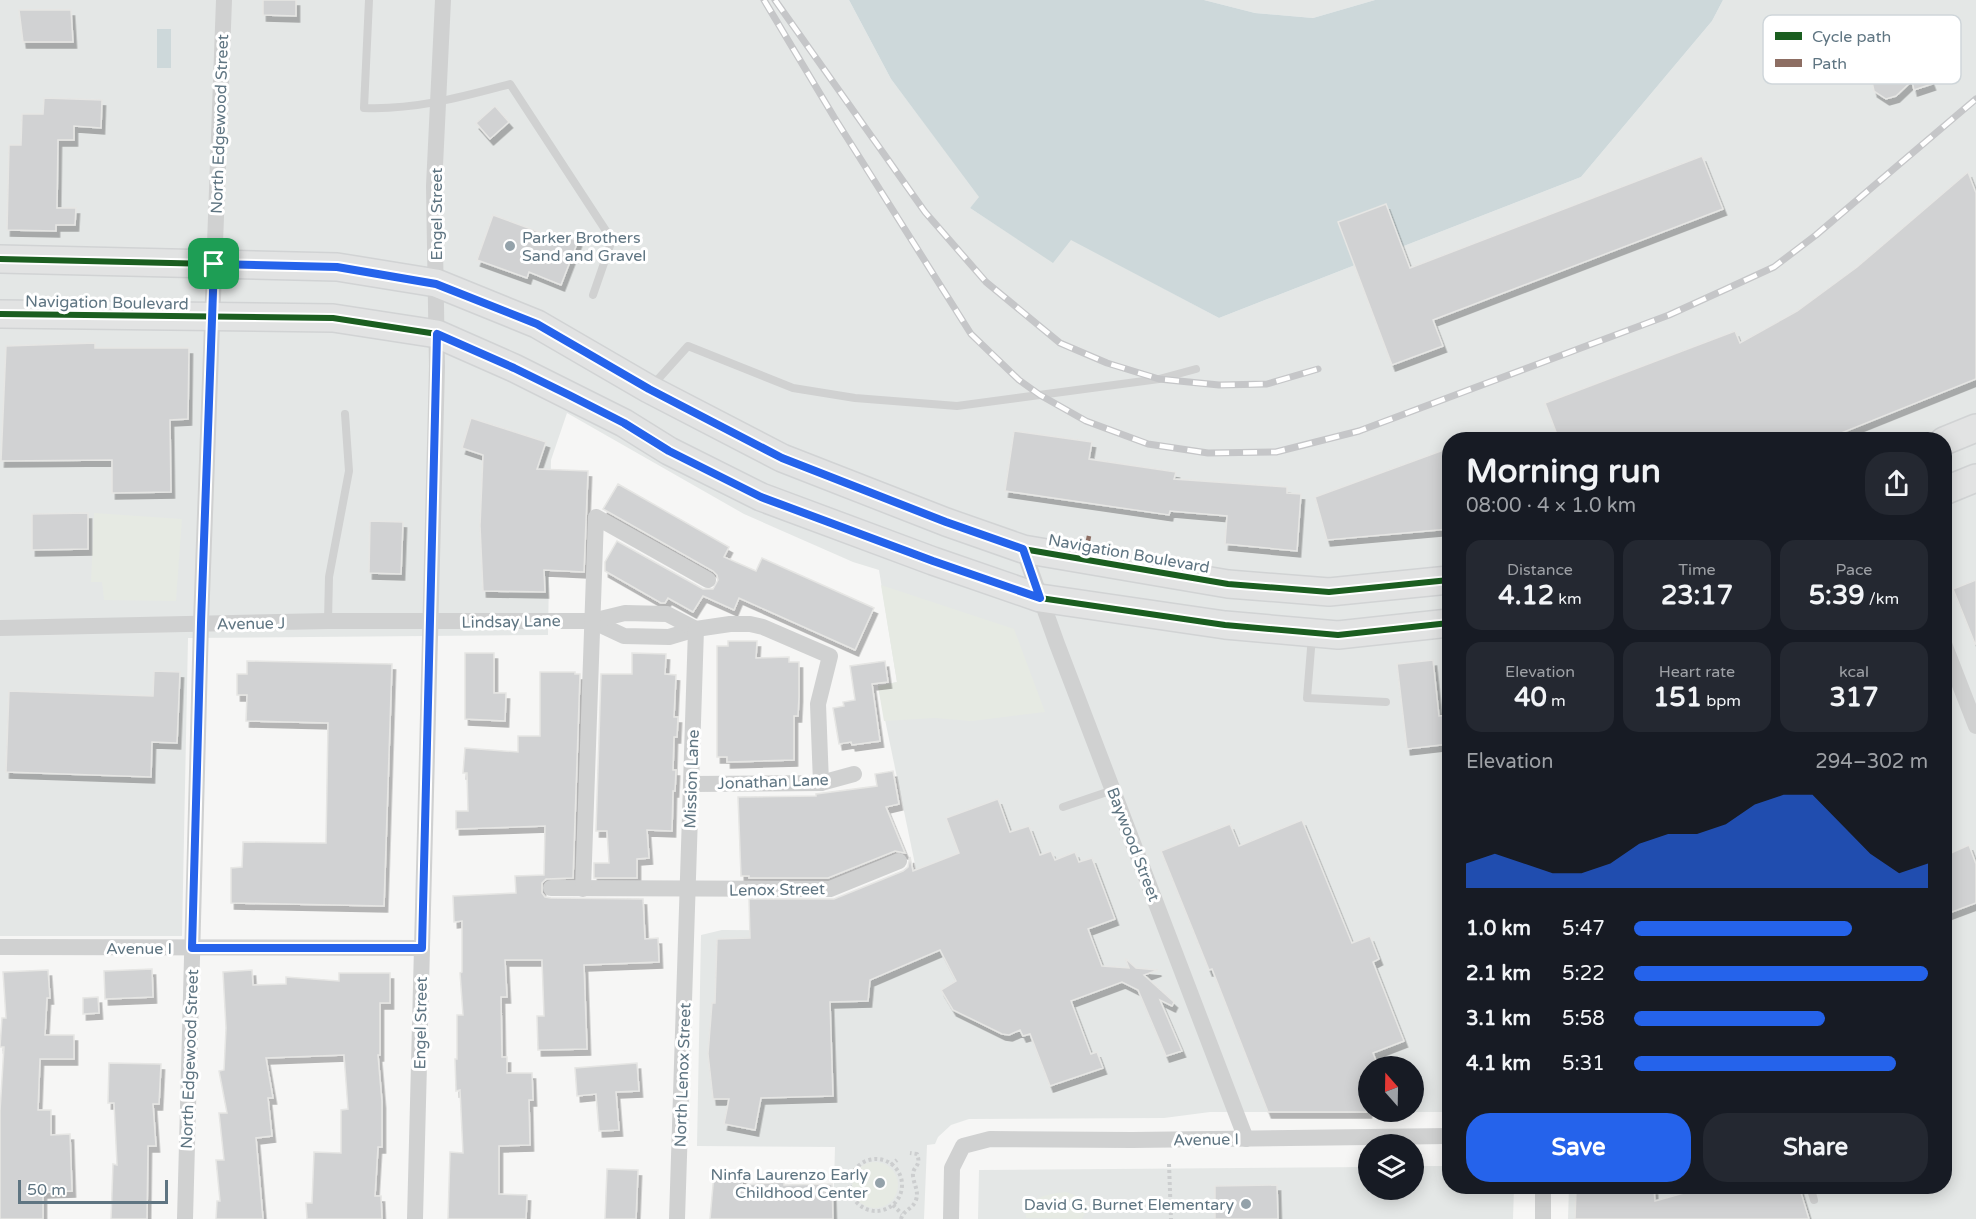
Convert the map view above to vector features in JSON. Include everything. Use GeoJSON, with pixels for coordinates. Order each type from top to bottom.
{"type":"FeatureCollection","features":[{"type":"Feature","properties":{"kind":"main road","name":"Navigation Boulevard"},"geometry":{"type":"LineString","coordinates":[[0,259],[337,267],[436,284],[537,324],[649,389],[782,458],[946,522],[1023,549],[1228,584],[1329,592],[1442,581]]}},
{"type":"Feature","properties":{"kind":"main road","name":"Navigation Boulevard"},"geometry":{"type":"LineString","coordinates":[[0,314],[333,318],[437,334],[514,368],[624,423],[669,451],[761,497],[1040,598],[1225,625],[1338,634],[1442,624]]}},
{"type":"Feature","properties":{"kind":"main road"},"geometry":{"type":"LineString","coordinates":[[624,423],[649,389]]}},
{"type":"Feature","properties":{"kind":"main road"},"geometry":{"type":"LineString","coordinates":[[1952,438],[1976,428]]}},
{"type":"Feature","properties":{"kind":"main road"},"geometry":{"type":"LineString","coordinates":[[1952,488],[1976,478]]}},
{"type":"Feature","properties":{"kind":"street","name":"North Edgewood Street"},"geometry":{"type":"LineString","coordinates":[[185,1219],[201,623],[224,0]]}},
{"type":"Feature","properties":{"kind":"street","name":"Engel Street"},"geometry":{"type":"LineString","coordinates":[[416,1219],[437,334],[434,186],[443,0]]}},
{"type":"Feature","properties":{"kind":"street"},"geometry":{"type":"LineString","coordinates":[[583,889],[596,517],[708,580]]}},
{"type":"Feature","properties":{"kind":"street","name":"Baywood Street"},"geometry":{"type":"LineString","coordinates":[[1023,549],[1246,1139]]}},
{"type":"Feature","properties":{"kind":"street","name":"Avenue J"},"geometry":{"type":"LineString","coordinates":[[0,628],[328,621],[430,622]]}},
{"type":"Feature","properties":{"kind":"street","name":"Lindsay Lane"},"geometry":{"type":"LineString","coordinates":[[430,622],[592,621],[624,636],[669,637],[696,629],[730,624],[763,627],[830,656],[818,704],[821,783]]}},
{"type":"Feature","properties":{"kind":"street","name":"Mission Lane"},"geometry":{"type":"LineString","coordinates":[[687,930],[696,629]]}},
{"type":"Feature","properties":{"kind":"street"},"geometry":{"type":"LineString","coordinates":[[1952,664],[1976,726]]}},
{"type":"Feature","properties":{"kind":"street","name":"Jonathan Lane"},"geometry":{"type":"LineString","coordinates":[[692,784],[821,783],[854,774]]}},
{"type":"Feature","properties":{"kind":"street","name":"Lenox Street"},"geometry":{"type":"LineString","coordinates":[[687,889],[830,889],[899,861]]}},
{"type":"Feature","properties":{"kind":"street"},"geometry":{"type":"LineString","coordinates":[[551,888],[687,889]]}},
{"type":"Feature","properties":{"kind":"street","name":"North Lenox Street"},"geometry":{"type":"LineString","coordinates":[[677,1219],[687,930]]}},
{"type":"Feature","properties":{"kind":"street","name":"Avenue I"},"geometry":{"type":"LineString","coordinates":[[0,947],[422,948]]}},
{"type":"Feature","properties":{"kind":"street","name":"Avenue I"},"geometry":{"type":"LineString","coordinates":[[951,1219],[952,1168],[963,1146],[990,1139],[1442,1136]]}},
{"type":"Feature","properties":{"kind":"street"},"geometry":{"type":"LineString","coordinates":[[1543,1219],[1544,1194]]}},
{"type":"Feature","properties":{"kind":"lane"},"geometry":{"type":"LineString","coordinates":[[369,0],[364,108],[394,109],[438,103],[510,84],[612,240],[593,295]]}},
{"type":"Feature","properties":{"kind":"lane"},"geometry":{"type":"LineString","coordinates":[[649,389],[688,346],[793,388],[855,399],[957,405],[1159,379],[1196,369]]}},
{"type":"Feature","properties":{"kind":"lane"},"geometry":{"type":"LineString","coordinates":[[328,621],[329,577],[349,471],[345,414]]}},
{"type":"Feature","properties":{"kind":"lane"},"geometry":{"type":"LineString","coordinates":[[1312,632],[1307,698],[1386,702]]}},
{"type":"Feature","properties":{"kind":"lane"},"geometry":{"type":"LineString","coordinates":[[1064,807],[1114,790]]}},
{"type":"Feature","properties":{"kind":"lane"},"geometry":{"type":"LineString","coordinates":[[1812,1194],[1814,1200]]}},
{"type":"Feature","properties":{"kind":"path"},"geometry":{"type":"LineString","coordinates":[[893,1204],[902,1216],[915,1202],[918,1192],[913,1176],[919,1159],[917,1154],[910,1153]]}},
{"type":"Feature","properties":{"kind":"path"},"geometry":{"type":"LineString","coordinates":[[880,1160],[891,1165],[899,1174],[901,1182],[901,1190],[893,1204],[877,1211],[860,1206],[854,1200],[850,1183],[852,1174],[864,1162],[880,1160]]}},
{"type":"Feature","properties":{"kind":"path"},"geometry":{"type":"LineString","coordinates":[[891,1165],[897,1160]]}},
{"type":"Feature","properties":{"kind":"path"},"geometry":{"type":"LineString","coordinates":[[1169,1164],[1171,1219]]}},
{"type":"Feature","properties":{"kind":"shaded area"},"geometry":{"type":"Polygon","coordinates":[[[0,0],[849,0],[891,79],[980,197],[970,208],[1053,262],[1071,239],[1219,318],[1581,177],[1712,21],[1723,0],[1976,0],[1976,1219],[1568,1219],[1569,1194],[1952,1194],[1952,432],[1442,432],[1442,1112],[1424,1112],[1424,1056],[1358,1056],[1358,1112],[1210,1112],[1164,1118],[969,1119],[951,1125],[938,1137],[935,1144],[927,1145],[924,1219],[833,1219],[835,1147],[697,1146],[701,935],[722,930],[842,931],[922,898],[878,686],[897,682],[879,570],[853,562],[744,514],[567,413],[551,460],[548,635],[188,638],[182,936],[0,936],[0,0]]]}},
{"type":"Feature","properties":{"kind":"shaded area"},"geometry":{"type":"Polygon","coordinates":[[[849,0],[1204,0],[1255,13],[1313,18],[1375,0],[1723,0],[1712,21],[1581,177],[1219,318],[1071,240],[1053,263],[970,208],[979,197],[891,79],[849,0]]]}},
{"type":"Feature","properties":{"kind":"shaded area"},"geometry":{"type":"Polygon","coordinates":[[[1204,0],[1375,0],[1313,18],[1255,13],[1204,0]]]}},
{"type":"Feature","properties":{"kind":"shaded area"},"geometry":{"type":"Polygon","coordinates":[[[157,29],[171,29],[171,68],[157,68],[157,29]]]}},
{"type":"Feature","properties":{"kind":"shaded area"},"geometry":{"type":"Polygon","coordinates":[[[94,513],[182,519],[176,601],[104,600],[102,582],[91,582],[94,513]]]}},
{"type":"Feature","properties":{"kind":"shaded area"},"geometry":{"type":"Polygon","coordinates":[[[881,585],[1014,629],[1045,712],[972,721],[934,718],[884,721],[878,686],[897,682],[881,585]]]}},
{"type":"Feature","properties":{"kind":"shaded area"},"geometry":{"type":"Polygon","coordinates":[[[875,1162],[884,1163],[892,1168],[897,1176],[897,1194],[892,1202],[884,1207],[875,1208],[866,1207],[858,1202],[853,1194],[852,1185],[853,1176],[858,1168],[866,1163],[875,1162]]]}},
{"type":"Feature","properties":{"kind":"shaded area","name":"David G. Burnet Elementary"},"geometry":{"type":"Polygon","coordinates":[[[1424,1166],[1442,1166],[1442,1194],[1514,1194],[1513,1219],[978,1219],[979,1170],[1358,1167],[1358,1200],[1424,1200],[1424,1166]]]}},
{"type":"Feature","properties":{"kind":"shaded area"},"geometry":{"type":"Polygon","coordinates":[[[1066,1192],[1077,1196],[1084,1203],[1087,1210],[1082,1219],[1026,1218],[1026,1211],[1034,1201],[1066,1192]]]}},
{"type":"Feature","properties":{"kind":"building"},"geometry":{"type":"Polygon","coordinates":[[[263,0],[296,0],[296,16],[263,15],[263,0]]]}},
{"type":"Feature","properties":{"kind":"building"},"geometry":{"type":"Polygon","coordinates":[[[19,10],[71,10],[73,42],[23,42],[19,10]]]}},
{"type":"Feature","properties":{"kind":"building"},"geometry":{"type":"Polygon","coordinates":[[[1872,84],[1909,84],[1896,96],[1886,99],[1874,91],[1872,84]]]}},
{"type":"Feature","properties":{"kind":"building"},"geometry":{"type":"Polygon","coordinates":[[[1913,84],[1932,84],[1914,90],[1913,84]]]}},
{"type":"Feature","properties":{"kind":"building"},"geometry":{"type":"Polygon","coordinates":[[[44,98],[102,100],[101,128],[74,126],[74,140],[58,140],[57,208],[76,208],[75,225],[56,225],[56,231],[7,230],[9,145],[21,145],[22,114],[43,114],[44,98]]]}},
{"type":"Feature","properties":{"kind":"building"},"geometry":{"type":"Polygon","coordinates":[[[495,106],[509,122],[490,139],[476,123],[495,106]]]}},
{"type":"Feature","properties":{"kind":"building"},"geometry":{"type":"Polygon","coordinates":[[[1702,156],[1723,209],[1433,320],[1443,346],[1392,365],[1338,222],[1386,204],[1410,268],[1702,156]]]}},
{"type":"Feature","properties":{"kind":"building"},"geometry":{"type":"Polygon","coordinates":[[[1968,172],[1976,193],[1976,379],[1844,432],[1556,432],[1545,403],[1735,331],[1740,343],[1797,311],[1857,267],[1968,172]]]}},
{"type":"Feature","properties":{"kind":"building","name":"Parker Brothers Sand and Gravel"},"geometry":{"type":"Polygon","coordinates":[[[493,215],[550,236],[552,231],[578,241],[561,285],[529,272],[527,278],[477,260],[493,215]]]}},
{"type":"Feature","properties":{"kind":"building"},"geometry":{"type":"Polygon","coordinates":[[[95,343],[95,348],[189,348],[188,419],[170,420],[171,492],[112,493],[112,460],[1,461],[6,346],[95,343]]]}},
{"type":"Feature","properties":{"kind":"building"},"geometry":{"type":"Polygon","coordinates":[[[471,418],[546,442],[537,469],[588,471],[584,572],[544,570],[545,592],[483,591],[480,526],[483,455],[462,448],[471,418]]]}},
{"type":"Feature","properties":{"kind":"building"},"geometry":{"type":"Polygon","coordinates":[[[1014,431],[1092,442],[1089,459],[1176,472],[1174,479],[1287,487],[1287,493],[1301,494],[1297,551],[1225,544],[1227,516],[1170,511],[1169,515],[1005,491],[1014,431]]]}},
{"type":"Feature","properties":{"kind":"building"},"geometry":{"type":"Polygon","coordinates":[[[1442,451],[1442,530],[1327,540],[1315,497],[1442,451]]]}},
{"type":"Feature","properties":{"kind":"building"},"geometry":{"type":"Polygon","coordinates":[[[618,484],[729,547],[724,557],[756,571],[762,558],[874,608],[855,650],[739,598],[734,610],[703,596],[693,612],[668,598],[665,603],[661,603],[605,571],[605,562],[617,541],[703,589],[713,589],[718,580],[713,571],[603,509],[618,484]]]}},
{"type":"Feature","properties":{"kind":"building"},"geometry":{"type":"Polygon","coordinates":[[[88,513],[88,549],[32,550],[32,514],[88,513]]]}},
{"type":"Feature","properties":{"kind":"building"},"geometry":{"type":"Polygon","coordinates":[[[370,521],[403,522],[401,574],[369,573],[370,521]]]}},
{"type":"Feature","properties":{"kind":"building"},"geometry":{"type":"Polygon","coordinates":[[[1976,580],[1976,644],[1975,644],[1953,589],[1976,580]]]}},
{"type":"Feature","properties":{"kind":"building"},"geometry":{"type":"Polygon","coordinates":[[[728,641],[757,641],[756,658],[789,657],[789,662],[799,662],[798,716],[794,716],[794,760],[727,762],[727,757],[717,757],[717,646],[728,646],[728,641]]]}},
{"type":"Feature","properties":{"kind":"building"},"geometry":{"type":"Polygon","coordinates":[[[465,653],[494,653],[494,693],[506,693],[505,721],[465,719],[465,653]]]}},
{"type":"Feature","properties":{"kind":"building"},"geometry":{"type":"Polygon","coordinates":[[[632,653],[666,654],[665,674],[676,675],[674,717],[678,717],[677,737],[674,737],[673,770],[676,770],[672,831],[647,830],[649,858],[637,859],[637,878],[594,878],[594,863],[609,863],[607,831],[596,831],[601,674],[632,674],[632,653]]]}},
{"type":"Feature","properties":{"kind":"building"},"geometry":{"type":"Polygon","coordinates":[[[1433,660],[1439,716],[1442,716],[1442,745],[1407,749],[1397,664],[1433,660]]]}},
{"type":"Feature","properties":{"kind":"building"},"geometry":{"type":"Polygon","coordinates":[[[247,661],[392,664],[384,906],[231,903],[231,868],[242,867],[243,842],[326,843],[328,723],[246,721],[247,695],[237,695],[237,674],[247,674],[247,661]]]}},
{"type":"Feature","properties":{"kind":"building"},"geometry":{"type":"Polygon","coordinates":[[[885,661],[888,682],[872,684],[880,741],[852,745],[851,742],[839,744],[833,708],[844,706],[843,702],[855,700],[850,666],[885,661]]]}},
{"type":"Feature","properties":{"kind":"building"},"geometry":{"type":"Polygon","coordinates":[[[154,671],[180,672],[177,743],[152,742],[151,777],[6,772],[9,691],[153,696],[154,671]]]}},
{"type":"Feature","properties":{"kind":"building"},"geometry":{"type":"Polygon","coordinates":[[[540,672],[580,674],[573,878],[546,879],[542,883],[542,893],[545,897],[551,898],[643,899],[645,939],[658,938],[659,962],[584,965],[587,1049],[538,1050],[537,1016],[544,1016],[542,960],[505,960],[507,997],[501,997],[502,1057],[507,1057],[507,1073],[532,1073],[533,1100],[529,1100],[530,1145],[499,1146],[499,1194],[527,1195],[526,1219],[448,1219],[450,1152],[463,1153],[460,1090],[456,1091],[455,1059],[457,1059],[457,1015],[463,1015],[460,973],[462,972],[462,921],[454,922],[453,896],[516,893],[515,876],[544,875],[545,826],[456,829],[456,811],[468,811],[467,773],[463,773],[465,748],[518,752],[518,736],[540,736],[540,672]]]}},
{"type":"Feature","properties":{"kind":"building"},"geometry":{"type":"Polygon","coordinates":[[[893,771],[899,804],[886,807],[905,853],[895,851],[828,878],[749,878],[749,876],[741,876],[738,797],[816,796],[816,794],[877,786],[875,774],[893,771]]]}},
{"type":"Feature","properties":{"kind":"building"},"geometry":{"type":"Polygon","coordinates":[[[998,799],[1010,832],[1029,826],[1040,855],[1051,851],[1055,860],[1075,852],[1079,862],[1092,858],[1115,919],[1088,929],[1102,966],[1129,968],[1125,958],[1136,968],[1158,970],[1144,975],[1174,1002],[1172,1006],[1160,1000],[1182,1051],[1166,1056],[1138,990],[1122,982],[1071,1001],[1091,1054],[1097,1052],[1103,1068],[1050,1086],[1030,1034],[1023,1036],[1020,1030],[1009,1035],[1002,1034],[953,1010],[941,990],[956,981],[940,950],[870,980],[868,1001],[830,1002],[833,1096],[761,1098],[755,1130],[724,1124],[729,1099],[713,1099],[708,1054],[712,1003],[715,1003],[717,939],[750,938],[749,899],[834,899],[903,871],[908,867],[910,857],[913,871],[959,853],[946,818],[998,799]]]}},
{"type":"Feature","properties":{"kind":"building"},"geometry":{"type":"Polygon","coordinates":[[[1302,820],[1352,943],[1370,936],[1379,959],[1373,962],[1404,1041],[1373,1053],[1374,1056],[1358,1056],[1358,1112],[1268,1112],[1212,969],[1209,970],[1161,851],[1230,824],[1239,846],[1302,820]]]}},
{"type":"Feature","properties":{"kind":"building"},"geometry":{"type":"Polygon","coordinates":[[[1969,845],[1976,864],[1976,903],[1952,912],[1952,852],[1969,845]]]}},
{"type":"Feature","properties":{"kind":"building"},"geometry":{"type":"Polygon","coordinates":[[[152,969],[153,997],[105,999],[104,971],[152,969]]]}},
{"type":"Feature","properties":{"kind":"building"},"geometry":{"type":"Polygon","coordinates":[[[48,970],[50,998],[47,998],[45,1035],[74,1035],[74,1059],[40,1059],[38,1110],[51,1110],[51,1135],[70,1134],[72,1191],[43,1192],[43,1219],[0,1219],[0,1111],[4,1047],[0,1047],[2,1018],[6,1018],[3,972],[48,970]]]}},
{"type":"Feature","properties":{"kind":"building"},"geometry":{"type":"Polygon","coordinates":[[[252,970],[253,985],[286,984],[286,977],[339,981],[339,973],[390,973],[390,1003],[380,1003],[380,1055],[378,1055],[382,1102],[382,1147],[378,1147],[375,1196],[381,1196],[382,1219],[307,1219],[306,1203],[312,1203],[314,1152],[341,1153],[341,1110],[348,1109],[344,1055],[266,1058],[273,1098],[268,1098],[272,1136],[256,1138],[263,1219],[216,1219],[217,1201],[220,1201],[216,1160],[224,1160],[219,1113],[227,1113],[219,1071],[224,1070],[226,1028],[223,972],[252,970]]]}},
{"type":"Feature","properties":{"kind":"building"},"geometry":{"type":"Polygon","coordinates":[[[98,997],[99,1013],[83,1014],[83,998],[98,997]]]}},
{"type":"Feature","properties":{"kind":"building"},"geometry":{"type":"Polygon","coordinates":[[[109,1063],[161,1064],[159,1104],[153,1104],[156,1146],[148,1146],[147,1219],[111,1219],[113,1164],[117,1165],[114,1103],[108,1103],[109,1063]]]}},
{"type":"Feature","properties":{"kind":"building"},"geometry":{"type":"Polygon","coordinates":[[[637,1063],[639,1091],[616,1092],[619,1130],[599,1131],[596,1094],[577,1096],[575,1068],[637,1063]]]}},
{"type":"Feature","properties":{"kind":"building"},"geometry":{"type":"Polygon","coordinates":[[[607,1169],[638,1170],[636,1219],[605,1219],[607,1169]]]}},
{"type":"Feature","properties":{"kind":"building"},"geometry":{"type":"Polygon","coordinates":[[[714,1174],[743,1176],[742,1185],[784,1182],[784,1185],[832,1184],[833,1219],[710,1219],[714,1174]]]}},
{"type":"Feature","properties":{"kind":"building"},"geometry":{"type":"Polygon","coordinates":[[[1277,1185],[1278,1219],[1215,1219],[1215,1186],[1277,1185]]]}},
{"type":"Feature","properties":{"kind":"building"},"geometry":{"type":"Polygon","coordinates":[[[1576,1194],[1654,1194],[1655,1201],[1680,1194],[1801,1194],[1809,1219],[1575,1219],[1576,1194]]]}},
{"type":"Feature","properties":{"kind":"railway"},"geometry":{"type":"LineString","coordinates":[[764,0],[834,117],[971,334],[1019,380],[1040,395],[1086,421],[1148,444],[1208,453],[1276,452],[1359,431],[1669,315],[1774,267],[1816,235],[1976,99]]}},
{"type":"Feature","properties":{"kind":"railway"},"geometry":{"type":"LineString","coordinates":[[775,0],[925,212],[986,282],[1060,343],[1107,363],[1159,379],[1219,385],[1267,384],[1318,369]]}},
{"type":"Feature","properties":{"kind":"marked path"},"geometry":{"type":"LineString","coordinates":[[1088,541],[1089,536]]}},
{"type":"Feature","properties":{"kind":"cycle path"},"geometry":{"type":"LineString","coordinates":[[0,259],[337,267],[436,283],[537,324],[649,389],[782,458],[946,522],[1023,549],[1228,584],[1329,592],[1442,581]]}},
{"type":"Feature","properties":{"kind":"cycle path"},"geometry":{"type":"LineString","coordinates":[[0,314],[333,318],[437,334],[514,368],[624,423],[669,451],[761,497],[1040,598],[1225,625],[1338,635],[1442,624]]}},
{"type":"Feature","properties":{"kind":"place","name":"Parker Brothers Sand and Gravel"},"geometry":{"type":"Point","coordinates":[510,246]}},
{"type":"Feature","properties":{"kind":"place","name":"Ninfa Laurenzo Early Childhood Center"},"geometry":{"type":"Point","coordinates":[880,1183]}},
{"type":"Feature","properties":{"kind":"place","name":"David G. Burnet Elementary"},"geometry":{"type":"Point","coordinates":[1246,1204]}},
{"type":"Feature","properties":{"kind":"route"},"geometry":{"type":"LineString","coordinates":[[214,264],[337,267],[436,284],[537,324],[649,389],[782,458],[946,522],[1023,549],[1040,598],[761,497],[669,451],[624,423],[569,395],[437,334],[422,948],[192,948],[214,264]]}}]}
